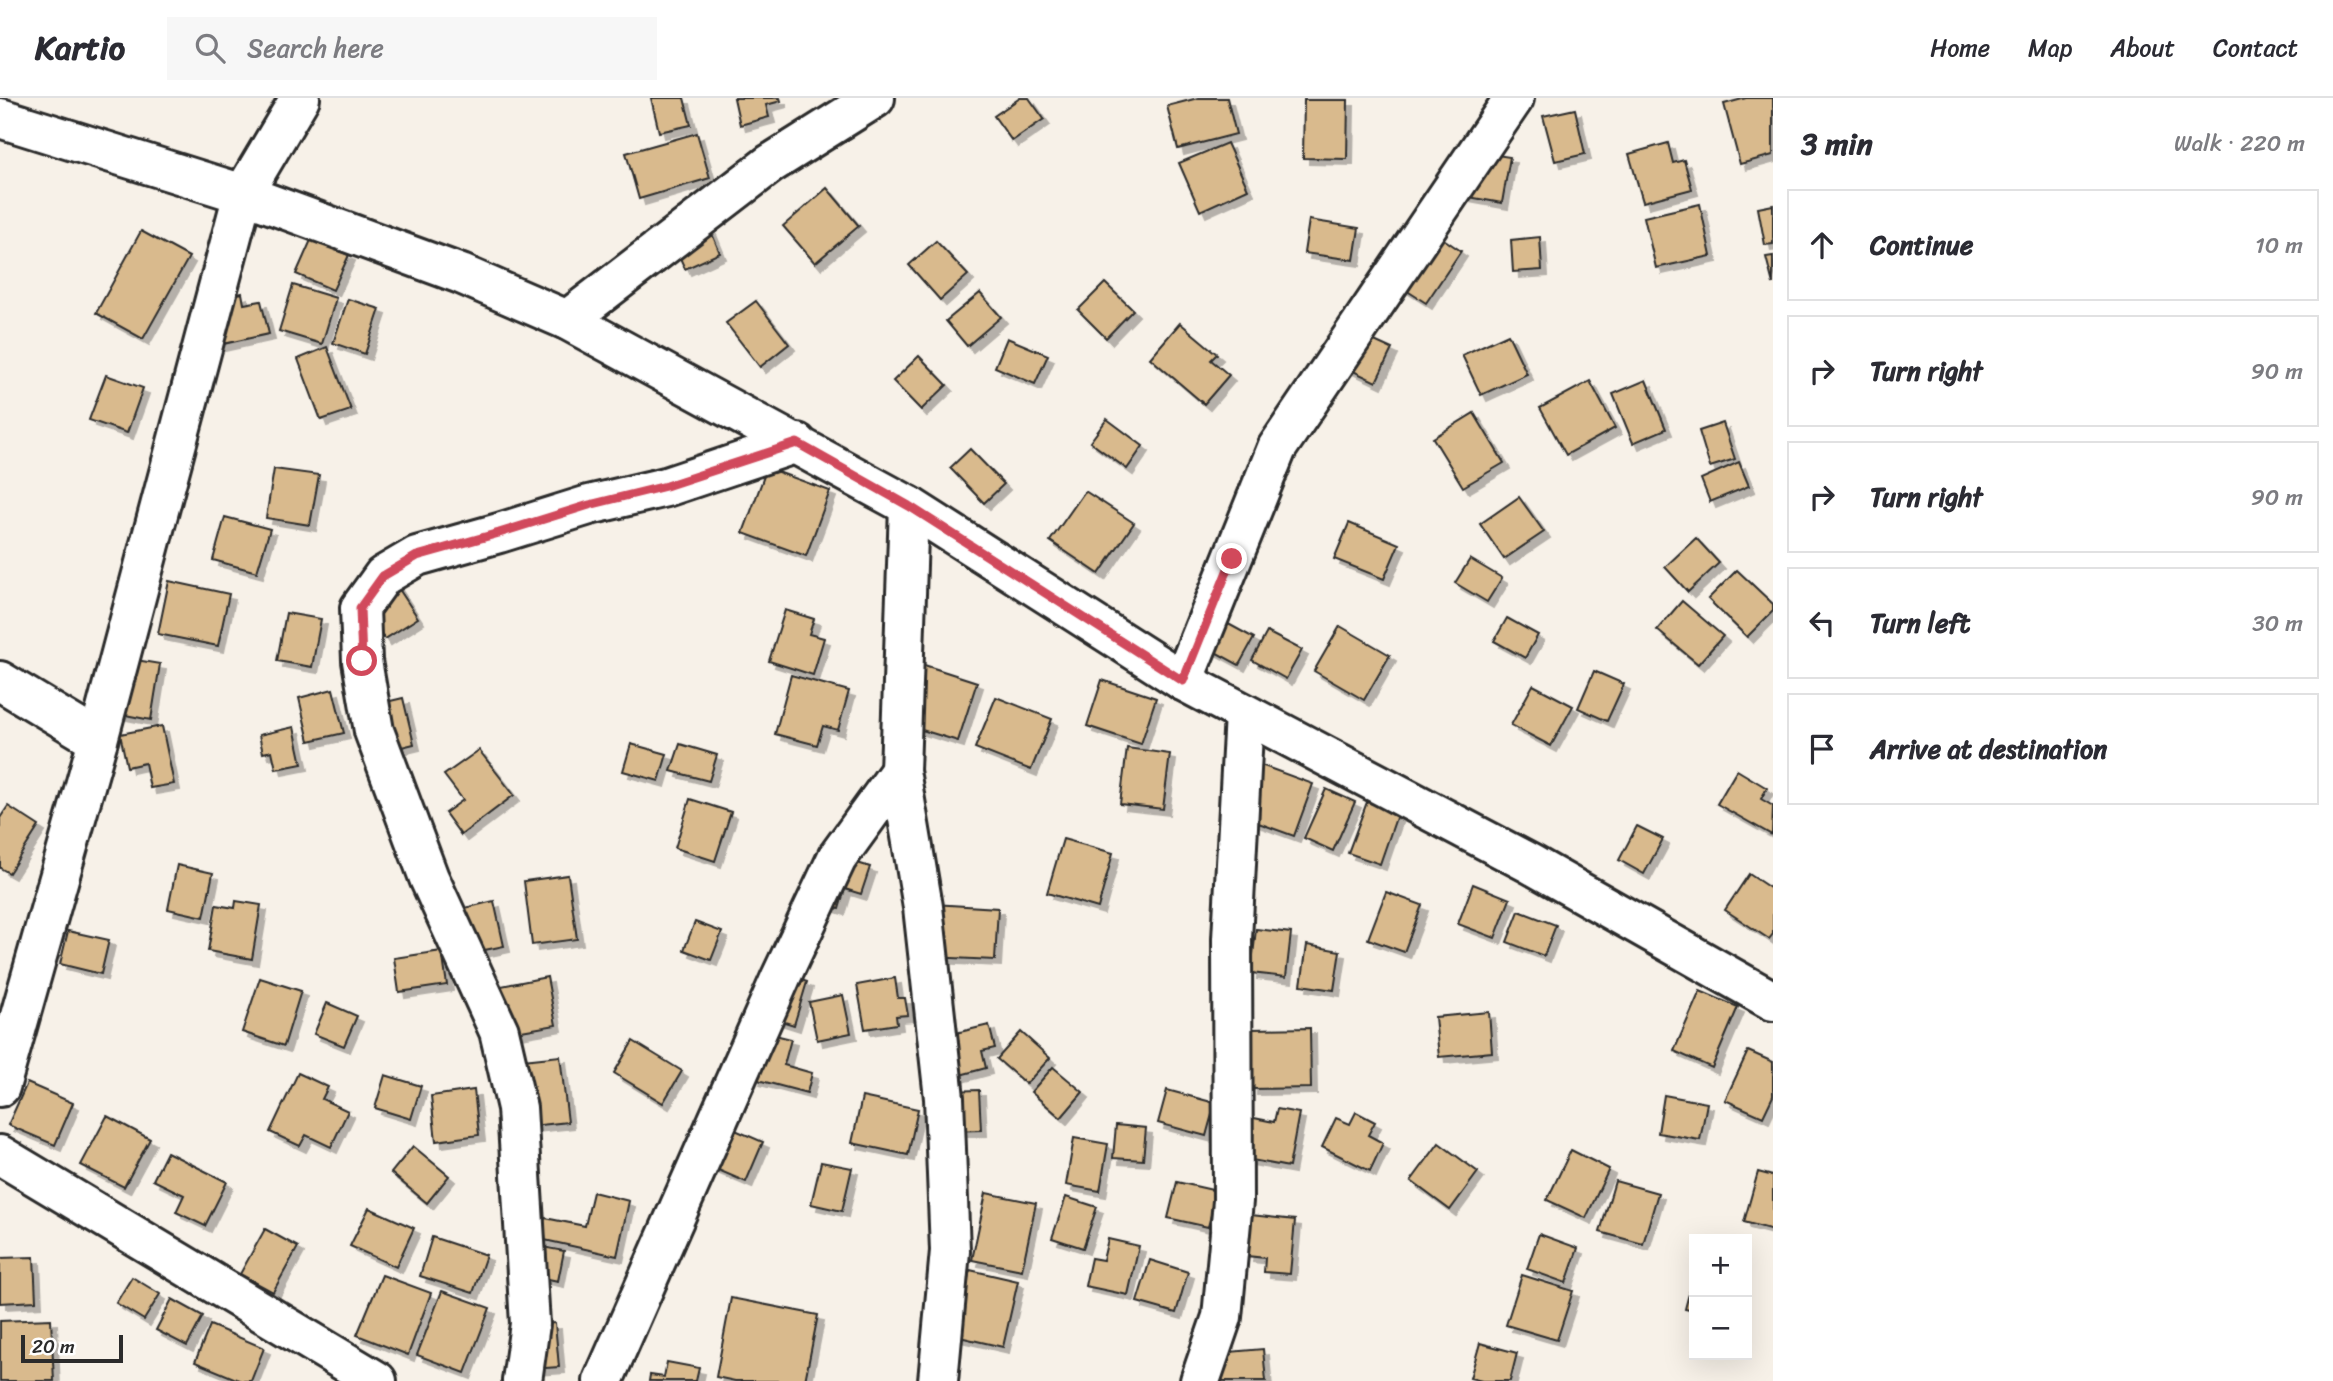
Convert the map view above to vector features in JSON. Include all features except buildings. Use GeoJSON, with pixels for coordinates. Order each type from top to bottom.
{"type":"FeatureCollection","features":[{"type":"Feature","properties":{"kind":"street"},"geometry":{"type":"LineString","coordinates":[[0,1087],[98,740],[243,194],[300,98]]}},
{"type":"Feature","properties":{"kind":"street"},"geometry":{"type":"LineString","coordinates":[[567,320],[770,164],[875,98]]}},
{"type":"Feature","properties":{"kind":"street"},"geometry":{"type":"LineString","coordinates":[[1183,681],[1277,448],[1514,98]]}},
{"type":"Feature","properties":{"kind":"street"},"geometry":{"type":"LineString","coordinates":[[0,118],[243,194],[461,274],[567,320],[909,506],[1183,681],[1529,863],[1773,1001]]}},
{"type":"Feature","properties":{"kind":"street"},"geometry":{"type":"LineString","coordinates":[[522,1381],[530,1324],[517,1108],[499,1031],[429,878],[374,731],[362,661],[360,608],[383,576],[417,556],[589,505],[666,486],[797,443]]}},
{"type":"Feature","properties":{"kind":"street"},"geometry":{"type":"LineString","coordinates":[[909,506],[900,771],[923,906],[944,1098],[950,1251],[938,1381]]}},
{"type":"Feature","properties":{"kind":"street"},"geometry":{"type":"LineString","coordinates":[[0,681],[98,740]]}},
{"type":"Feature","properties":{"kind":"street"},"geometry":{"type":"LineString","coordinates":[[1200,1381],[1222,1317],[1233,1201],[1232,939],[1244,714]]}},
{"type":"Feature","properties":{"kind":"street"},"geometry":{"type":"LineString","coordinates":[[603,1381],[781,977],[837,858],[900,771]]}},
{"type":"Feature","properties":{"kind":"street"},"geometry":{"type":"LineString","coordinates":[[0,1155],[377,1381]]}},
{"type":"Feature","properties":{"kind":"route"},"geometry":{"type":"LineString","coordinates":[[362,661],[360,608],[383,576],[417,556],[589,505],[666,486],[797,443],[909,506],[1183,681],[1232,559]]}}]}
